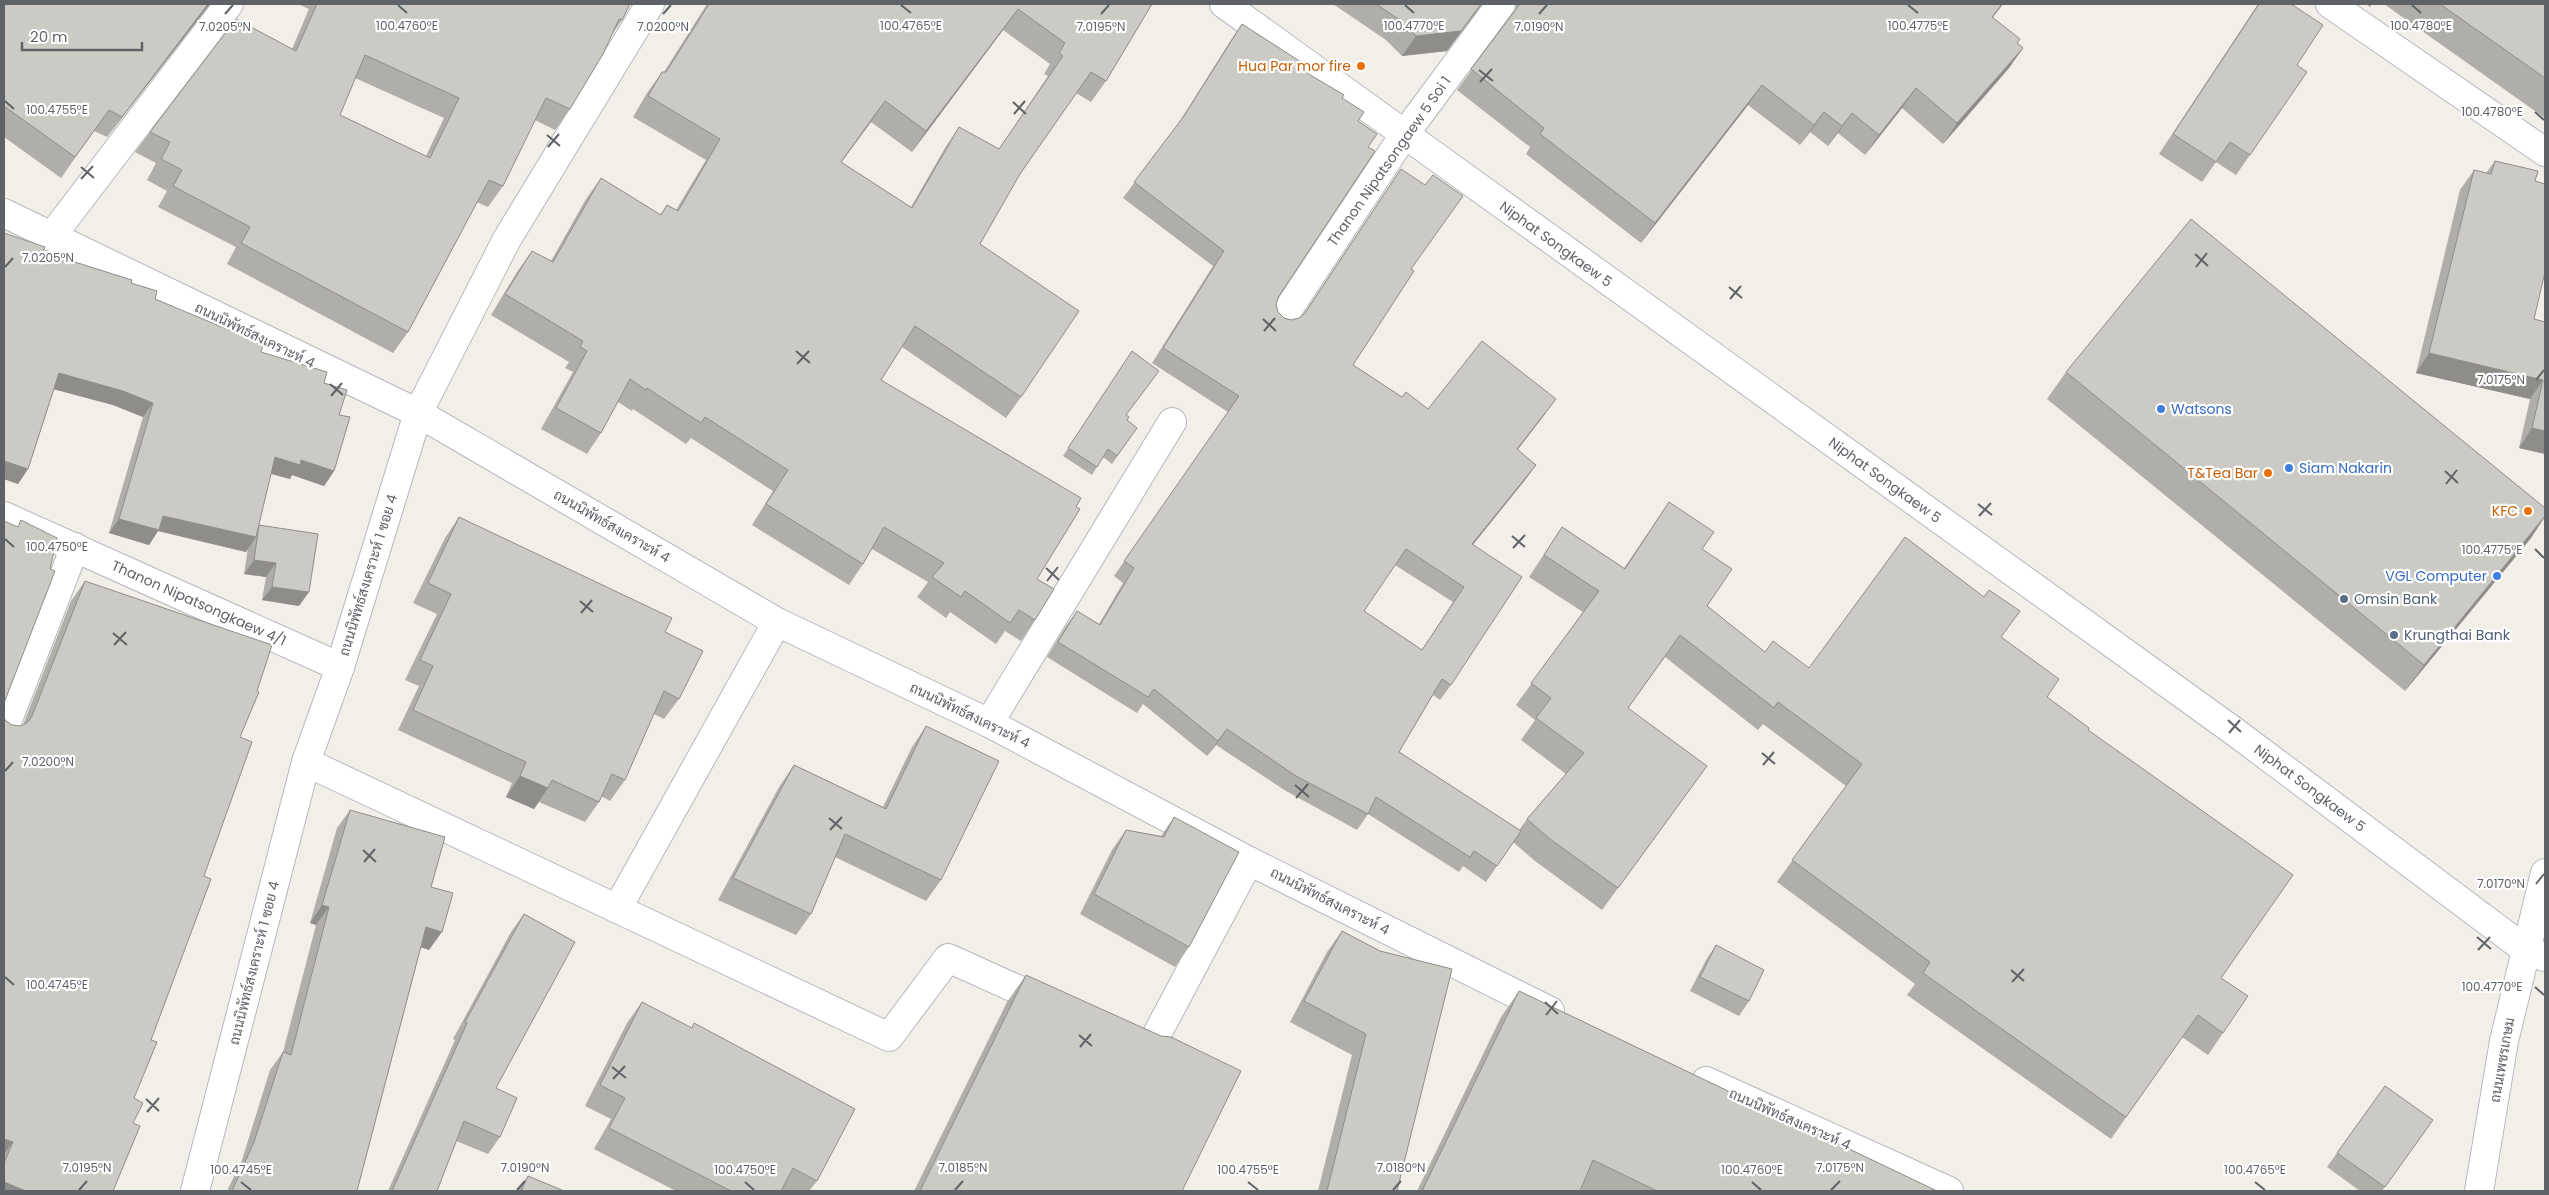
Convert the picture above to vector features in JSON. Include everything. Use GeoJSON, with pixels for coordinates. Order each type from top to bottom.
{"type":"FeatureCollection","features":[{"type":"Feature","properties":{"kind":"street"},"geometry":{"type":"LineString","coordinates":[[51,236],[230,4]]}},
{"type":"Feature","properties":{"kind":"street","name":"ถนนนิพัทธ์สงเคราะห์ 1 ซอย 4"},"geometry":{"type":"LineString","coordinates":[[195,1191],[306,762],[340,667],[418,412],[507,238],[650,4]]}},
{"type":"Feature","properties":{"kind":"street","name":"Niphat Songkaew 5"},"geometry":{"type":"LineString","coordinates":[[1224,4],[2235,732],[2536,953]]}},
{"type":"Feature","properties":{"kind":"street","name":"Thanon Nipatsongaew 5 Soi 1"},"geometry":{"type":"LineString","coordinates":[[1281,320],[1404,135],[1501,4]]}},
{"type":"Feature","properties":{"kind":"street"},"geometry":{"type":"LineString","coordinates":[[2330,4],[2545,152]]}},
{"type":"Feature","properties":{"kind":"street","name":"ถนนนิพัทธ์สงเคราะห์ 4"},"geometry":{"type":"LineString","coordinates":[[4,213],[418,412],[777,622],[990,723],[1249,861],[1574,1021]]}},
{"type":"Feature","properties":{"kind":"street"},"geometry":{"type":"LineString","coordinates":[[990,723],[1172,422]]}},
{"type":"Feature","properties":{"kind":"street","name":"Thanon Nipatsongkaew 4/1"},"geometry":{"type":"LineString","coordinates":[[4,516],[340,667]]}},
{"type":"Feature","properties":{"kind":"street"},"geometry":{"type":"LineString","coordinates":[[4,730],[75,547]]}},
{"type":"Feature","properties":{"kind":"street"},"geometry":{"type":"LineString","coordinates":[[617,909],[777,622]]}},
{"type":"Feature","properties":{"kind":"street"},"geometry":{"type":"LineString","coordinates":[[306,762],[889,1037],[948,958],[1070,1013]]}},
{"type":"Feature","properties":{"kind":"street"},"geometry":{"type":"LineString","coordinates":[[1105,1029],[1149,1048],[1249,861]]}},
{"type":"Feature","properties":{"kind":"street","name":"ถนนเพชรเกษม"},"geometry":{"type":"LineString","coordinates":[[2480,1191],[2504,1041],[2536,953],[2545,873]]}},
{"type":"Feature","properties":{"kind":"street","name":"ถนนนิพัทธ์สงเคราะห์ 4"},"geometry":{"type":"LineString","coordinates":[[1681,1070],[1949,1191]]}},
{"type":"Feature","properties":{"kind":"building"},"geometry":{"type":"Polygon","coordinates":[[[4,4],[208,4],[122,117],[109,110],[75,157],[4,106],[4,4]]]}},
{"type":"Feature","properties":{"kind":"building"},"geometry":{"type":"Polygon","coordinates":[[[317,4],[630,4],[622,20],[619,19],[603,54],[570,109],[546,98],[503,186],[489,180],[408,332],[241,243],[250,227],[173,186],[182,170],[161,159],[170,142],[150,132],[236,19],[296,51],[317,4]],[[365,55],[340,115],[430,158],[459,98],[365,55]]]}},
{"type":"Feature","properties":{"kind":"building"},"geometry":{"type":"Polygon","coordinates":[[[709,4],[1152,4],[1106,81],[1091,72],[1020,174],[980,244],[1079,311],[1021,397],[915,326],[881,380],[1081,498],[1076,507],[1080,509],[1037,579],[1054,589],[1035,620],[1019,610],[1010,623],[965,591],[961,597],[932,577],[944,563],[884,527],[863,564],[766,504],[788,470],[705,417],[701,423],[630,379],[601,433],[556,408],[587,351],[580,347],[583,341],[505,294],[532,251],[553,262],[601,178],[661,215],[667,205],[678,211],[720,139],[648,96],[662,72],[666,72],[709,4]],[[1018,9],[926,131],[885,101],[841,162],[912,208],[959,127],[999,149],[1063,56],[1059,53],[1065,43],[1018,9]]]}},
{"type":"Feature","properties":{"kind":"building"},"geometry":{"type":"Polygon","coordinates":[[[1376,4],[1481,4],[1461,31],[1416,36],[1400,20],[1376,4]]]}},
{"type":"Feature","properties":{"kind":"building"},"geometry":{"type":"Polygon","coordinates":[[[1520,4],[2002,4],[1992,17],[2020,39],[2017,43],[2023,48],[1957,123],[1916,88],[1879,135],[1852,113],[1842,126],[1824,112],[1814,125],[1762,85],[1655,223],[1540,134],[1544,128],[1471,69],[1520,4]]]}},
{"type":"Feature","properties":{"kind":"building"},"geometry":{"type":"Polygon","coordinates":[[[2259,4],[2291,4],[2323,25],[2297,65],[2307,72],[2250,155],[2230,142],[2216,162],[2173,134],[2259,4]]]}},
{"type":"Feature","properties":{"kind":"building"},"geometry":{"type":"Polygon","coordinates":[[[2440,4],[2545,4],[2545,78],[2440,4]]]}},
{"type":"Feature","properties":{"kind":"building"},"geometry":{"type":"Polygon","coordinates":[[[1242,24],[1301,62],[1297,67],[1344,95],[1342,98],[1364,112],[1358,121],[1377,134],[1368,147],[1375,151],[1279,296],[1276,304],[1278,312],[1284,318],[1291,320],[1299,318],[1305,313],[1401,169],[1425,185],[1433,175],[1463,196],[1411,269],[1414,271],[1353,365],[1402,397],[1406,392],[1428,409],[1482,341],[1556,399],[1517,449],[1536,465],[1472,544],[1522,577],[1451,685],[1442,679],[1399,752],[1521,831],[1497,866],[1474,851],[1470,857],[1376,797],[1368,814],[1296,776],[1227,729],[1218,741],[1154,689],[1148,697],[1058,642],[1077,611],[1100,625],[1134,568],[1124,561],[1239,396],[1163,348],[1224,251],[1134,182],[1184,116],[1242,24]],[[1406,549],[1364,611],[1422,650],[1464,587],[1406,549]]]}},
{"type":"Feature","properties":{"kind":"building"},"geometry":{"type":"Polygon","coordinates":[[[2495,161],[2538,171],[2535,181],[2545,184],[2545,272],[2534,319],[2545,322],[2545,431],[2532,428],[2543,380],[2429,353],[2474,170],[2491,174],[2495,161]]]}},
{"type":"Feature","properties":{"kind":"building","name":"Siam Nakarin"},"geometry":{"type":"Polygon","coordinates":[[[2191,219],[2545,508],[2545,516],[2424,665],[2066,372],[2191,219]]]}},
{"type":"Feature","properties":{"kind":"building"},"geometry":{"type":"Polygon","coordinates":[[[4,233],[45,247],[43,252],[132,280],[131,283],[157,291],[155,299],[241,335],[264,341],[261,352],[327,372],[324,383],[347,390],[339,415],[350,417],[334,471],[301,460],[300,465],[275,457],[256,537],[163,516],[159,530],[119,519],[153,403],[123,391],[59,373],[28,469],[4,461],[4,233]]]}},
{"type":"Feature","properties":{"kind":"building"},"geometry":{"type":"Polygon","coordinates":[[[1132,351],[1159,371],[1126,415],[1129,417],[1127,420],[1137,428],[1117,456],[1108,449],[1097,467],[1068,448],[1132,351]]]}},
{"type":"Feature","properties":{"kind":"building"},"geometry":{"type":"Polygon","coordinates":[[[1669,502],[1714,532],[1702,549],[1732,569],[1707,606],[1765,652],[1773,641],[1809,668],[1905,537],[1984,597],[1989,590],[2020,611],[2001,637],[2059,679],[2047,697],[2089,728],[2088,730],[2293,875],[2221,978],[2248,996],[2223,1033],[2198,1015],[2126,1117],[1923,973],[1930,962],[1792,860],[1862,764],[1778,702],[1774,708],[1680,635],[1628,708],[1707,766],[1618,888],[1550,839],[1527,819],[1584,753],[1536,718],[1551,698],[1531,683],[1599,591],[1544,555],[1562,527],[1625,569],[1669,502]]]}},
{"type":"Feature","properties":{"kind":"building"},"geometry":{"type":"Polygon","coordinates":[[[459,517],[672,618],[665,632],[703,651],[679,699],[664,691],[625,780],[612,774],[599,802],[552,780],[548,788],[520,776],[526,762],[413,710],[433,666],[420,660],[451,594],[428,583],[459,517]]]}},
{"type":"Feature","properties":{"kind":"building"},"geometry":{"type":"Polygon","coordinates":[[[21,520],[57,538],[50,569],[55,571],[4,703],[4,521],[18,527],[21,520]]]}},
{"type":"Feature","properties":{"kind":"building"},"geometry":{"type":"Polygon","coordinates":[[[259,525],[318,534],[309,592],[272,587],[276,563],[254,560],[259,525]]]}},
{"type":"Feature","properties":{"kind":"building"},"geometry":{"type":"Polygon","coordinates":[[[85,581],[272,645],[257,691],[259,692],[240,737],[252,742],[204,876],[211,879],[151,1040],[157,1042],[134,1098],[143,1103],[133,1123],[140,1126],[113,1191],[26,1191],[4,1182],[4,1163],[13,1142],[4,1139],[4,716],[5,720],[12,725],[21,726],[28,722],[32,716],[85,581]]]}},
{"type":"Feature","properties":{"kind":"building"},"geometry":{"type":"Polygon","coordinates":[[[926,726],[999,761],[941,880],[845,834],[811,914],[733,878],[794,765],[886,809],[926,726]]]}},
{"type":"Feature","properties":{"kind":"building"},"geometry":{"type":"Polygon","coordinates":[[[350,810],[445,837],[431,887],[453,893],[442,932],[426,927],[357,1191],[232,1191],[254,1142],[283,1052],[291,1055],[329,907],[322,905],[350,810]]]}},
{"type":"Feature","properties":{"kind":"building"},"geometry":{"type":"Polygon","coordinates":[[[1174,817],[1239,852],[1189,947],[1094,894],[1126,830],[1164,837],[1174,817]]]}},
{"type":"Feature","properties":{"kind":"building"},"geometry":{"type":"Polygon","coordinates":[[[524,914],[575,942],[496,1088],[517,1098],[500,1137],[464,1121],[437,1191],[392,1191],[467,1023],[465,1022],[524,914]]]}},
{"type":"Feature","properties":{"kind":"building"},"geometry":{"type":"Polygon","coordinates":[[[1342,931],[1380,951],[1452,969],[1397,1191],[1327,1191],[1366,1034],[1304,1001],[1342,931]]]}},
{"type":"Feature","properties":{"kind":"building"},"geometry":{"type":"Polygon","coordinates":[[[1716,945],[1764,970],[1749,1001],[1700,977],[1716,945]]]}},
{"type":"Feature","properties":{"kind":"building"},"geometry":{"type":"Polygon","coordinates":[[[1026,975],[1161,1036],[1171,1037],[1241,1071],[1182,1191],[920,1191],[1026,975]]]}},
{"type":"Feature","properties":{"kind":"building"},"geometry":{"type":"Polygon","coordinates":[[[1519,991],[1937,1191],[1657,1191],[1593,1160],[1580,1191],[1422,1191],[1519,991]]]}},
{"type":"Feature","properties":{"kind":"building"},"geometry":{"type":"Polygon","coordinates":[[[642,1002],[692,1028],[694,1023],[855,1109],[817,1181],[793,1168],[781,1191],[731,1191],[609,1128],[625,1098],[600,1085],[642,1002]]]}},
{"type":"Feature","properties":{"kind":"building"},"geometry":{"type":"Polygon","coordinates":[[[2385,1086],[2433,1120],[2385,1187],[2337,1153],[2385,1086]]]}},
{"type":"Feature","properties":{"kind":"building"},"geometry":{"type":"Polygon","coordinates":[[[528,1176],[564,1191],[521,1191],[528,1176]]]}},
{"type":"Feature","properties":{"kind":"place","name":"Hua Par mor fire"},"geometry":{"type":"Point","coordinates":[1361,66]}},
{"type":"Feature","properties":{"kind":"place","name":"Watsons"},"geometry":{"type":"Point","coordinates":[2161,409]}},
{"type":"Feature","properties":{"kind":"place","name":"Siam Nakarin"},"geometry":{"type":"Point","coordinates":[2289,468]}},
{"type":"Feature","properties":{"kind":"place","name":"T&Tea Bar"},"geometry":{"type":"Point","coordinates":[2268,473]}},
{"type":"Feature","properties":{"kind":"place","name":"KFC"},"geometry":{"type":"Point","coordinates":[2528,511]}},
{"type":"Feature","properties":{"kind":"place","name":"VGL Computer"},"geometry":{"type":"Point","coordinates":[2497,576]}},
{"type":"Feature","properties":{"kind":"place","name":"Omsin Bank"},"geometry":{"type":"Point","coordinates":[2344,599]}},
{"type":"Feature","properties":{"kind":"place","name":"Krungthai Bank"},"geometry":{"type":"Point","coordinates":[2394,635]}}]}
